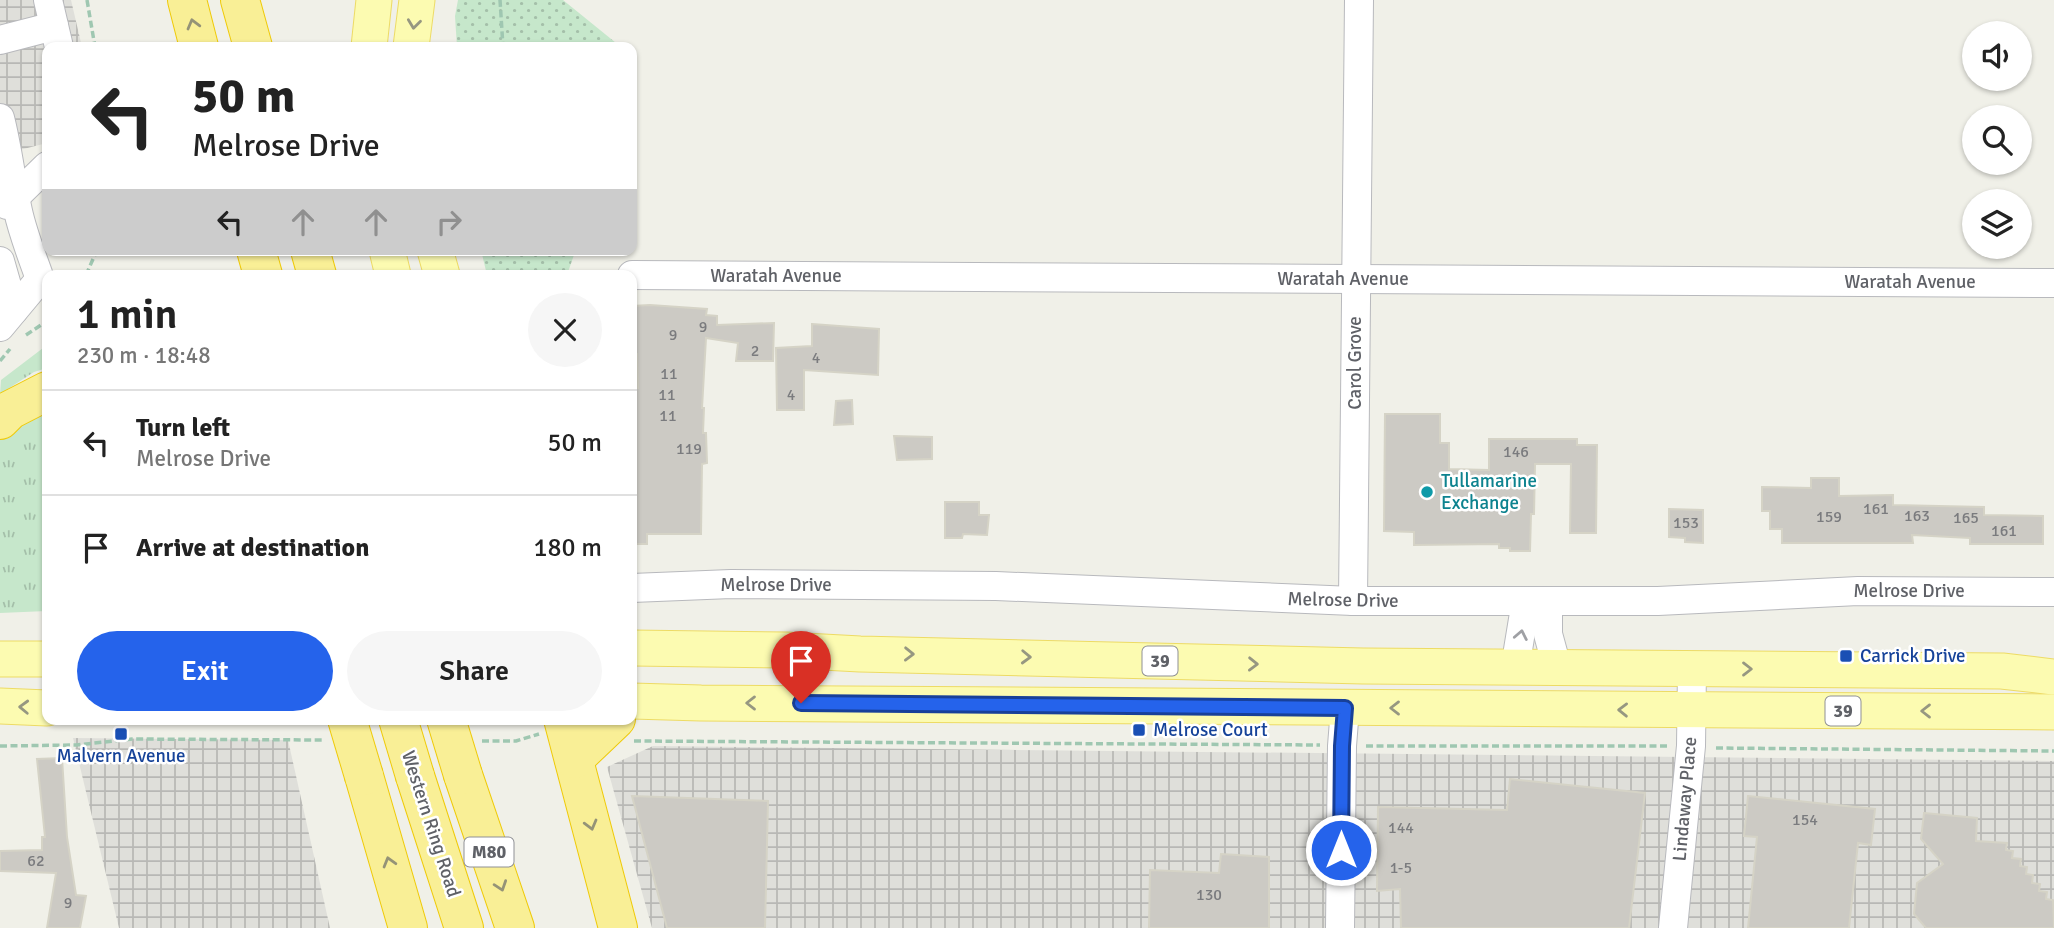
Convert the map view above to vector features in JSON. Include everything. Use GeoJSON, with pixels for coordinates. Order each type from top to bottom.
{"type":"FeatureCollection","features":[{"type":"Feature","properties":{"kind":"highway"},"geometry":{"type":"LineString","coordinates":[[187,0],[198,42]]}},
{"type":"Feature","properties":{"kind":"highway"},"geometry":{"type":"LineString","coordinates":[[240,0],[252,42]]}},
{"type":"Feature","properties":{"kind":"highway"},"geometry":{"type":"LineString","coordinates":[[0,420],[10,410],[42,394]]}},
{"type":"Feature","properties":{"kind":"highway"},"geometry":{"type":"LineString","coordinates":[[378,725],[436,928]]}},
{"type":"Feature","properties":{"kind":"highway","name":"Western Ring Road"},"geometry":{"type":"LineString","coordinates":[[397,725],[391,776],[464,928]]}},
{"type":"Feature","properties":{"kind":"highway","name":"M80"},"geometry":{"type":"LineString","coordinates":[[448,725],[515,928]]}},
{"type":"Feature","properties":{"kind":"highway"},"geometry":{"type":"LineString","coordinates":[[340,729],[391,776],[408,928]]}},
{"type":"Feature","properties":{"kind":"highway"},"geometry":{"type":"LineString","coordinates":[[618,928],[568,736],[624,730]]}},
{"type":"Feature","properties":{"kind":"main road"},"geometry":{"type":"LineString","coordinates":[[370,42],[374,0]]}},
{"type":"Feature","properties":{"kind":"main road"},"geometry":{"type":"LineString","coordinates":[[412,42],[417,0]]}},
{"type":"Feature","properties":{"kind":"main road","name":"39"},"geometry":{"type":"LineString","coordinates":[[637,648],[1514,668],[2002,671],[2054,677]]}},
{"type":"Feature","properties":{"kind":"main road"},"geometry":{"type":"LineString","coordinates":[[0,659],[42,659]]}},
{"type":"Feature","properties":{"kind":"main road"},"geometry":{"type":"LineString","coordinates":[[1154,706],[1155,661]]}},
{"type":"Feature","properties":{"kind":"main road","name":"39"},"geometry":{"type":"LineString","coordinates":[[637,701],[701,704],[2054,712]]}},
{"type":"Feature","properties":{"kind":"main road"},"geometry":{"type":"LineString","coordinates":[[0,706],[42,708]]}},
{"type":"Feature","properties":{"kind":"street","name":"Carol Grove"},"geometry":{"type":"LineString","coordinates":[[1353,601],[1359,0]]}},
{"type":"Feature","properties":{"kind":"street"},"geometry":{"type":"LineString","coordinates":[[0,40],[53,24]]}},
{"type":"Feature","properties":{"kind":"street"},"geometry":{"type":"LineString","coordinates":[[0,118],[9,153],[11,209],[40,279],[7,318]]}},
{"type":"Feature","properties":{"kind":"street"},"geometry":{"type":"LineString","coordinates":[[11,209],[42,172]]}},
{"type":"Feature","properties":{"kind":"street"},"geometry":{"type":"LineString","coordinates":[[11,209],[42,186]]}},
{"type":"Feature","properties":{"kind":"street"},"geometry":{"type":"LineString","coordinates":[[0,261],[7,318]]}},
{"type":"Feature","properties":{"kind":"street","name":"Waratah Avenue"},"geometry":{"type":"LineString","coordinates":[[637,275],[2054,283]]}},
{"type":"Feature","properties":{"kind":"street","name":"Melrose Drive"},"geometry":{"type":"LineString","coordinates":[[637,589],[731,584],[996,586],[1353,601],[1658,601],[1858,591],[2054,592]]}},
{"type":"Feature","properties":{"kind":"street"},"geometry":{"type":"LineString","coordinates":[[1537,601],[1557,667]]}},
{"type":"Feature","properties":{"kind":"street"},"geometry":{"type":"LineString","coordinates":[[1514,668],[1537,601]]}},
{"type":"Feature","properties":{"kind":"street","name":"Lindaway Place"},"geometry":{"type":"LineString","coordinates":[[1673,928],[1691,746],[1692,669]]}},
{"type":"Feature","properties":{"kind":"street"},"geometry":{"type":"LineString","coordinates":[[1340,928],[1342,746],[1345,708]]}},
{"type":"Feature","properties":{"kind":"path"},"geometry":{"type":"LineString","coordinates":[[87,0],[94,42]]}},
{"type":"Feature","properties":{"kind":"path"},"geometry":{"type":"LineString","coordinates":[[500,0],[503,42]]}},
{"type":"Feature","properties":{"kind":"path"},"geometry":{"type":"LineString","coordinates":[[0,746],[76,746],[132,739],[340,729]]}},
{"type":"Feature","properties":{"kind":"path"},"geometry":{"type":"LineString","coordinates":[[479,741],[516,741],[532,738],[548,730],[568,736]]}},
{"type":"Feature","properties":{"kind":"path"},"geometry":{"type":"LineString","coordinates":[[624,730],[1342,746],[1691,746],[1737,749],[2054,751]]}},
{"type":"Feature","properties":{"kind":"shaded area"},"geometry":{"type":"Polygon","coordinates":[[[0,0],[71,0],[81,42],[42,42],[42,144],[0,155],[0,0]]]}},
{"type":"Feature","properties":{"kind":"shaded area"},"geometry":{"type":"Polygon","coordinates":[[[73,738],[288,740],[330,928],[119,928],[73,738]]]}},
{"type":"Feature","properties":{"kind":"shaded area"},"geometry":{"type":"Polygon","coordinates":[[[653,746],[2054,761],[2054,928],[652,928],[607,767],[653,746]]]}},
{"type":"Feature","properties":{"kind":"green space"},"geometry":{"type":"Polygon","coordinates":[[[458,0],[563,0],[615,42],[457,42],[455,16],[458,0]]]}},
{"type":"Feature","properties":{"kind":"green space"},"geometry":{"type":"Polygon","coordinates":[[[482,256],[574,256],[569,270],[486,270],[482,256]]]}},
{"type":"Feature","properties":{"kind":"green space"},"geometry":{"type":"Polygon","coordinates":[[[42,349],[42,370],[0,394],[1,380],[42,349]]]}},
{"type":"Feature","properties":{"kind":"green space"},"geometry":{"type":"Polygon","coordinates":[[[42,409],[42,611],[0,613],[0,438],[42,409]]]}},
{"type":"Feature","properties":{"kind":"building"},"geometry":{"type":"Polygon","coordinates":[[[637,306],[707,309],[706,315],[717,316],[717,325],[774,323],[773,361],[736,361],[738,343],[706,338],[702,408],[707,463],[702,464],[701,534],[647,534],[647,544],[637,544],[637,306]]]}},
{"type":"Feature","properties":{"kind":"building"},"geometry":{"type":"Polygon","coordinates":[[[812,324],[879,329],[878,375],[804,370],[804,410],[777,410],[776,348],[812,346],[812,324]]]}},
{"type":"Feature","properties":{"kind":"building"},"geometry":{"type":"Polygon","coordinates":[[[852,400],[853,424],[834,425],[836,401],[852,400]]]}},
{"type":"Feature","properties":{"kind":"building"},"geometry":{"type":"Polygon","coordinates":[[[1385,414],[1440,414],[1440,443],[1449,443],[1449,469],[1489,470],[1489,439],[1577,439],[1577,445],[1597,445],[1596,533],[1570,533],[1571,464],[1535,464],[1530,551],[1510,551],[1510,548],[1499,548],[1499,544],[1414,545],[1414,532],[1384,531],[1385,414]]]}},
{"type":"Feature","properties":{"kind":"building"},"geometry":{"type":"Polygon","coordinates":[[[894,436],[932,437],[932,459],[897,460],[894,436]]]}},
{"type":"Feature","properties":{"kind":"building"},"geometry":{"type":"Polygon","coordinates":[[[1811,478],[1839,478],[1839,496],[1893,495],[1893,505],[1984,507],[1984,515],[2043,516],[2043,544],[1970,544],[1970,538],[1912,535],[1913,543],[1782,543],[1782,529],[1770,529],[1770,511],[1762,511],[1762,487],[1811,488],[1811,478]]]}},
{"type":"Feature","properties":{"kind":"building"},"geometry":{"type":"Polygon","coordinates":[[[945,502],[979,502],[979,515],[989,515],[987,535],[963,534],[962,538],[945,538],[945,502]]]}},
{"type":"Feature","properties":{"kind":"building"},"geometry":{"type":"Polygon","coordinates":[[[1669,509],[1703,510],[1703,543],[1685,542],[1685,538],[1669,537],[1669,509]]]}},
{"type":"Feature","properties":{"kind":"building"},"geometry":{"type":"Polygon","coordinates":[[[62,758],[67,837],[76,895],[86,896],[80,928],[47,928],[56,873],[0,871],[0,851],[42,850],[42,837],[45,837],[37,759],[62,758]]]}},
{"type":"Feature","properties":{"kind":"building"},"geometry":{"type":"Polygon","coordinates":[[[1510,779],[1645,793],[1629,928],[1401,928],[1400,889],[1377,891],[1378,807],[1507,810],[1510,779]]]}},
{"type":"Feature","properties":{"kind":"building"},"geometry":{"type":"Polygon","coordinates":[[[632,796],[768,801],[765,928],[667,928],[632,796]]]}},
{"type":"Feature","properties":{"kind":"building"},"geometry":{"type":"Polygon","coordinates":[[[1748,796],[1875,809],[1871,845],[1858,843],[1849,928],[1748,928],[1757,837],[1744,836],[1748,796]]]}},
{"type":"Feature","properties":{"kind":"building"},"geometry":{"type":"Polygon","coordinates":[[[1924,813],[1977,818],[1976,841],[2007,843],[2006,850],[2013,851],[2012,858],[2021,859],[2020,866],[2027,867],[2026,874],[2033,875],[2032,883],[2040,884],[2039,891],[2047,892],[2046,899],[2053,900],[2054,928],[1926,928],[1914,914],[1917,883],[1943,864],[1921,839],[1924,813]]]}},
{"type":"Feature","properties":{"kind":"building"},"geometry":{"type":"Polygon","coordinates":[[[1221,854],[1269,857],[1269,928],[1149,928],[1150,870],[1219,873],[1221,854]]]}},
{"type":"Feature","properties":{"kind":"place","name":"Tullamarine Exchange"},"geometry":{"type":"Point","coordinates":[1427,492]}},
{"type":"Feature","properties":{"kind":"place","name":"Carrick Drive"},"geometry":{"type":"Point","coordinates":[1846,656]}},
{"type":"Feature","properties":{"kind":"place","name":"Melrose Court"},"geometry":{"type":"Point","coordinates":[1139,730]}},
{"type":"Feature","properties":{"kind":"place","name":"Malvern Avenue"},"geometry":{"type":"Point","coordinates":[121,734]}},
{"type":"Feature","properties":{"kind":"route"},"geometry":{"type":"LineString","coordinates":[[801,703],[1345,708],[1341,850]]}}]}
